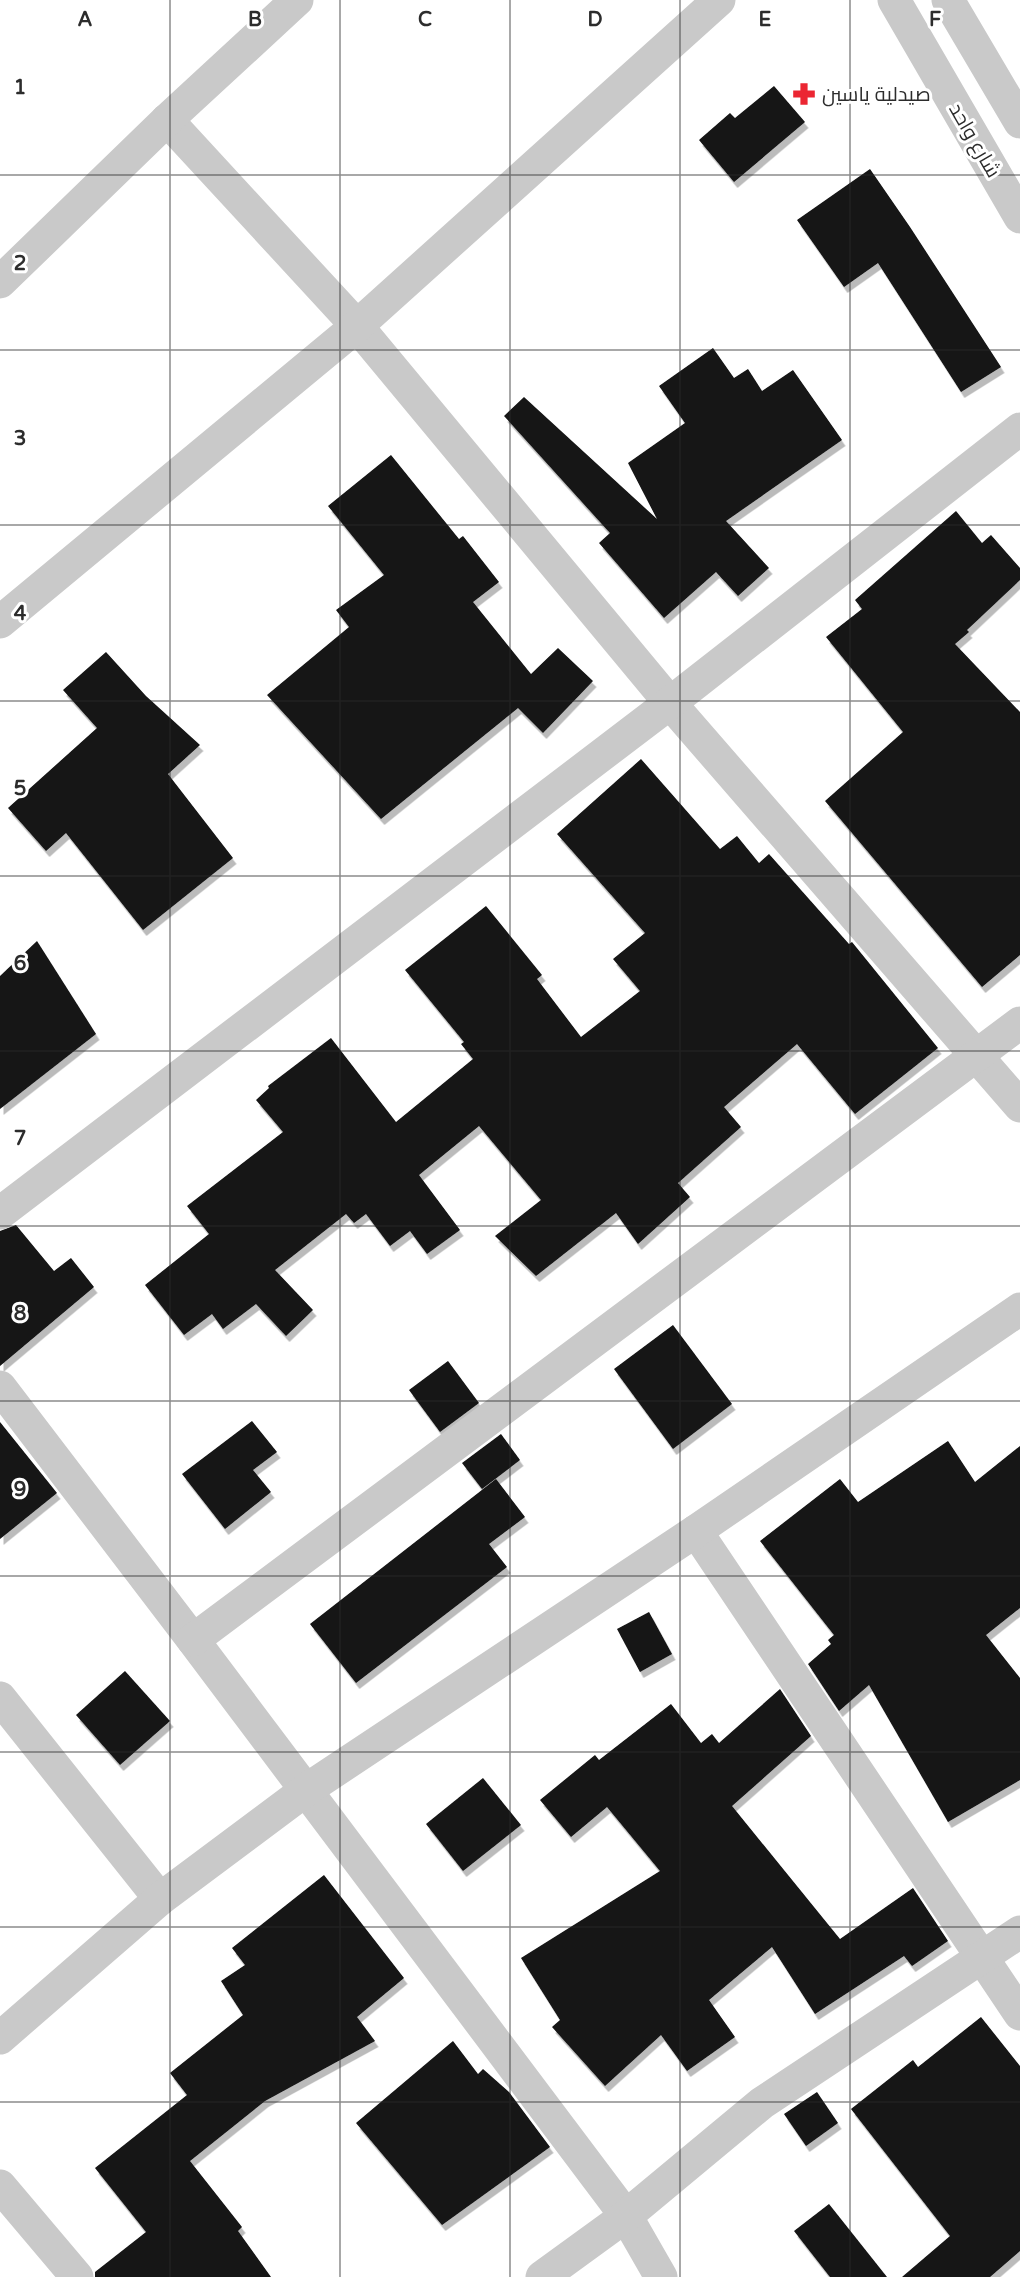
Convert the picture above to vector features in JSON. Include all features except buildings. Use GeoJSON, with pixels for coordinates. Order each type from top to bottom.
{"type":"FeatureCollection","features":[{"type":"Feature","properties":{"kind":"street"},"geometry":{"type":"LineString","coordinates":[[2,278],[167,120],[297,0]]}},
{"type":"Feature","properties":{"kind":"street"},"geometry":{"type":"LineString","coordinates":[[0,622],[357,326],[719,0]]}},
{"type":"Feature","properties":{"kind":"street","name":"شارع واحد"},"geometry":{"type":"LineString","coordinates":[[894,0],[1020,217]]}},
{"type":"Feature","properties":{"kind":"street"},"geometry":{"type":"LineString","coordinates":[[948,0],[1020,123]]}},
{"type":"Feature","properties":{"kind":"street"},"geometry":{"type":"LineString","coordinates":[[167,120],[357,326],[670,703],[1020,1106]]}},
{"type":"Feature","properties":{"kind":"street"},"geometry":{"type":"LineString","coordinates":[[0,1213],[670,703],[1020,429]]}},
{"type":"Feature","properties":{"kind":"street"},"geometry":{"type":"LineString","coordinates":[[194,1640],[1020,1023]]}},
{"type":"Feature","properties":{"kind":"street"},"geometry":{"type":"LineString","coordinates":[[0,2038],[160,1899],[306,1790],[696,1531],[1020,1309]]}},
{"type":"Feature","properties":{"kind":"street"},"geometry":{"type":"LineString","coordinates":[[0,1387],[194,1640],[626,2216],[662,2277]]}},
{"type":"Feature","properties":{"kind":"street"},"geometry":{"type":"LineString","coordinates":[[696,1531],[1020,2014]]}},
{"type":"Feature","properties":{"kind":"street"},"geometry":{"type":"LineString","coordinates":[[0,1698],[160,1899]]}},
{"type":"Feature","properties":{"kind":"street"},"geometry":{"type":"LineString","coordinates":[[542,2277],[626,2216],[762,2103],[1020,1932]]}},
{"type":"Feature","properties":{"kind":"street"},"geometry":{"type":"LineString","coordinates":[[0,2186],[77,2277]]}},
{"type":"Feature","properties":{"kind":"place","name":"صيدلية ياسين"},"geometry":{"type":"Point","coordinates":[804,94]}}]}
